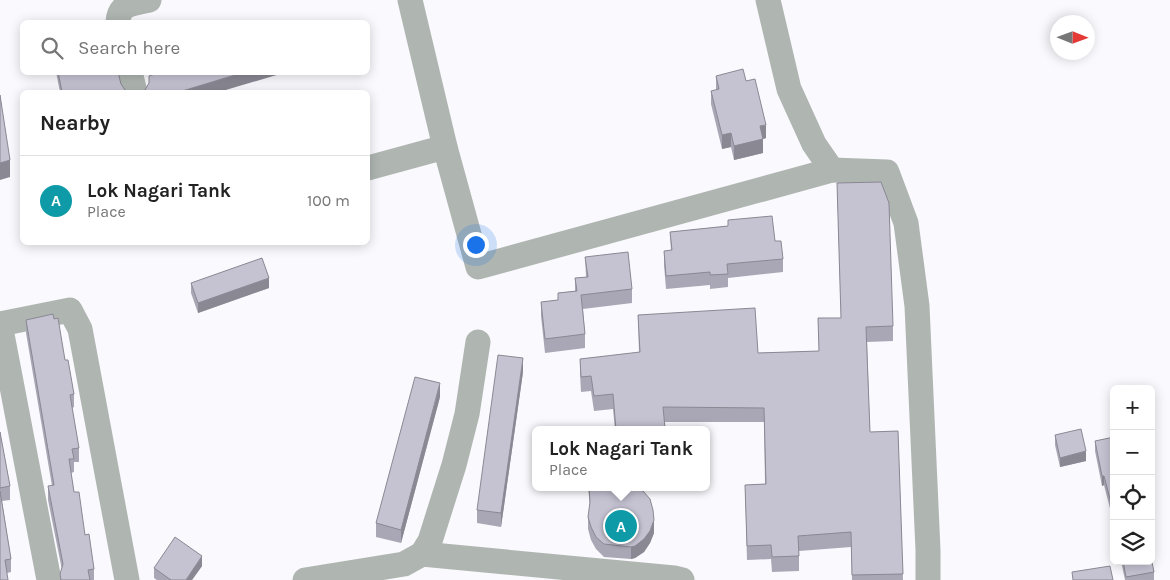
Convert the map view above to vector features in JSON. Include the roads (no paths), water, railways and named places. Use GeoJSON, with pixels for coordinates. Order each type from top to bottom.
{"type":"FeatureCollection","features":[{"type":"Feature","properties":{"kind":"street"},"geometry":{"type":"LineString","coordinates":[[118,20],[119,12],[124,7],[149,0]]}},
{"type":"Feature","properties":{"kind":"street"},"geometry":{"type":"LineString","coordinates":[[410,0],[478,267],[832,170],[887,172],[906,222],[918,324],[928,580]]}},
{"type":"Feature","properties":{"kind":"street"},"geometry":{"type":"LineString","coordinates":[[768,0],[788,89],[814,144],[832,170]]}},
{"type":"Feature","properties":{"kind":"street"},"geometry":{"type":"LineString","coordinates":[[131,75],[134,90]]}},
{"type":"Feature","properties":{"kind":"street"},"geometry":{"type":"LineString","coordinates":[[370,167],[446,147]]}},
{"type":"Feature","properties":{"kind":"street"},"geometry":{"type":"LineString","coordinates":[[49,580],[0,324],[70,310],[80,329],[127,580]]}},
{"type":"Feature","properties":{"kind":"street"},"geometry":{"type":"LineString","coordinates":[[305,580],[404,564],[422,554],[430,541],[454,465],[467,414],[478,342]]}},
{"type":"Feature","properties":{"kind":"street"},"geometry":{"type":"LineString","coordinates":[[422,554],[682,580]]}},
{"type":"Feature","properties":{"kind":"place","name":"Lok Nagari Tank"},"geometry":{"type":"Point","coordinates":[621,526]}}]}
